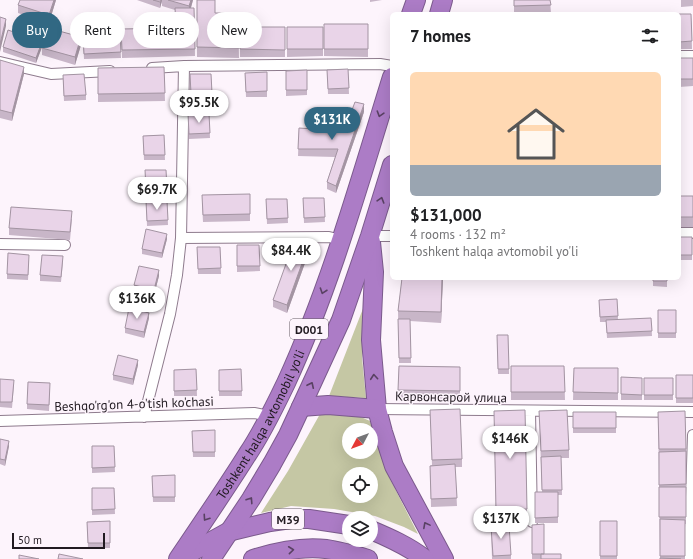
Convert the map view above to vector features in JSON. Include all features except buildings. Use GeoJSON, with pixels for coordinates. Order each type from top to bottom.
{"type":"FeatureCollection","features":[{"type":"Feature","properties":{"kind":"highway"},"geometry":{"type":"LineString","coordinates":[[412,12],[416,0]]}},
{"type":"Feature","properties":{"kind":"highway"},"geometry":{"type":"LineString","coordinates":[[440,12],[443,0]]}},
{"type":"Feature","properties":{"kind":"highway","name":"Toshkent halqa avtomobil yo'li"},"geometry":{"type":"LineString","coordinates":[[178,559],[248,454],[286,383],[316,312],[341,240],[390,83]]}},
{"type":"Feature","properties":{"kind":"highway","name":"Toshkent halqa avtomobil yo'li"},"geometry":{"type":"LineString","coordinates":[[211,559],[251,499],[272,464],[301,407],[341,320],[370,236],[390,171]]}},
{"type":"Feature","properties":{"kind":"highway"},"geometry":{"type":"LineString","coordinates":[[370,236],[374,272],[371,340],[377,409],[394,466],[444,559]]}},
{"type":"Feature","properties":{"kind":"highway"},"geometry":{"type":"LineString","coordinates":[[301,407],[328,405],[377,409]]}},
{"type":"Feature","properties":{"kind":"highway","name":"M39"},"geometry":{"type":"LineString","coordinates":[[178,559],[228,532],[270,522],[291,519],[309,519],[342,524]]}},
{"type":"Feature","properties":{"kind":"highway"},"geometry":{"type":"LineString","coordinates":[[378,533],[416,552],[424,559]]}},
{"type":"Feature","properties":{"kind":"highway"},"geometry":{"type":"LineString","coordinates":[[253,559],[270,553],[289,550],[325,549],[368,559]]}},
{"type":"Feature","properties":{"kind":"street"},"geometry":{"type":"LineString","coordinates":[[681,56],[693,56]]}},
{"type":"Feature","properties":{"kind":"street"},"geometry":{"type":"LineString","coordinates":[[0,62],[51,74],[122,70]]}},
{"type":"Feature","properties":{"kind":"street"},"geometry":{"type":"LineString","coordinates":[[145,69],[184,66],[380,64],[390,66]]}},
{"type":"Feature","properties":{"kind":"street"},"geometry":{"type":"LineString","coordinates":[[144,417],[170,314],[177,275],[181,238],[184,66]]}},
{"type":"Feature","properties":{"kind":"street"},"geometry":{"type":"LineString","coordinates":[[681,234],[693,233]]}},
{"type":"Feature","properties":{"kind":"street"},"geometry":{"type":"LineString","coordinates":[[370,236],[390,236]]}},
{"type":"Feature","properties":{"kind":"street"},"geometry":{"type":"LineString","coordinates":[[181,238],[324,237],[341,240]]}},
{"type":"Feature","properties":{"kind":"street"},"geometry":{"type":"LineString","coordinates":[[0,244],[65,245]]}},
{"type":"Feature","properties":{"kind":"street","name":"Карвонсарой улица"},"geometry":{"type":"LineString","coordinates":[[377,409],[693,412]]}},
{"type":"Feature","properties":{"kind":"street"},"geometry":{"type":"LineString","coordinates":[[530,411],[532,522]]}},
{"type":"Feature","properties":{"kind":"street","name":"Beshqo'rg'on 4-o'tish ko'chasi"},"geometry":{"type":"LineString","coordinates":[[0,421],[254,413],[269,416]]}},
{"type":"Feature","properties":{"kind":"street"},"geometry":{"type":"LineString","coordinates":[[689,559],[693,435]]}},
{"type":"Feature","properties":{"kind":"green space"},"geometry":{"type":"Polygon","coordinates":[[[364,306],[362,358],[366,398],[329,396],[364,306]]]}},
{"type":"Feature","properties":{"kind":"green space"},"geometry":{"type":"Polygon","coordinates":[[[338,412],[354,414],[370,421],[371,423],[342,423],[342,459],[378,459],[378,444],[390,479],[418,534],[378,517],[378,511],[346,511],[291,506],[261,513],[288,471],[320,414],[338,412]]]}}]}
